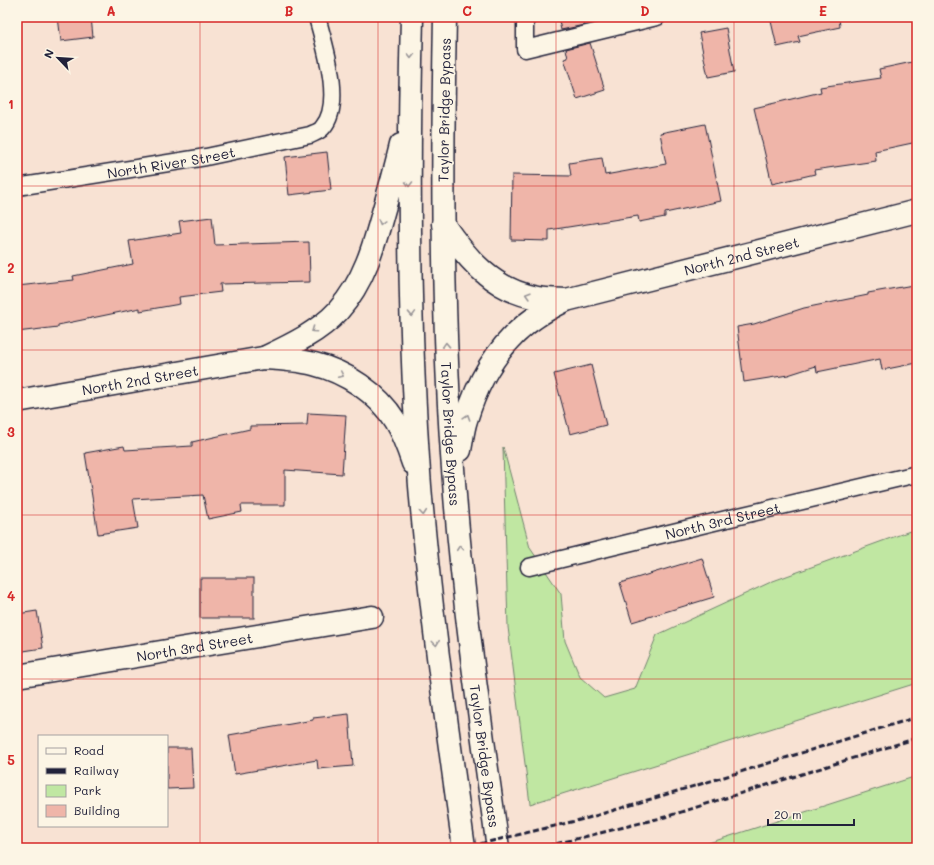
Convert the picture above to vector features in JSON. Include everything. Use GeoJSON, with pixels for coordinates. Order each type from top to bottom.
{"type":"FeatureCollection","features":[{"type":"Feature","properties":{"kind":"main road"},"geometry":{"type":"LineString","coordinates":[[412,17],[409,117],[409,225],[413,354],[420,485],[430,591],[464,848]]}},
{"type":"Feature","properties":{"kind":"main road","name":"Taylor Bridge Bypass"},"geometry":{"type":"LineString","coordinates":[[445,17],[443,224],[446,352],[454,482],[476,692],[498,848]]}},
{"type":"Feature","properties":{"kind":"main road"},"geometry":{"type":"LineString","coordinates":[[263,358],[293,343],[316,329],[338,312],[354,290],[366,268],[376,240],[409,117]]}},
{"type":"Feature","properties":{"kind":"main road","name":"North 2nd Street"},"geometry":{"type":"LineString","coordinates":[[566,300],[917,211]]}},
{"type":"Feature","properties":{"kind":"main road"},"geometry":{"type":"LineString","coordinates":[[443,224],[460,248],[476,266],[496,282],[517,292],[538,298],[566,300]]}},
{"type":"Feature","properties":{"kind":"main road"},"geometry":{"type":"LineString","coordinates":[[454,482],[466,421],[476,392],[487,369],[504,346],[521,329],[541,313],[566,300]]}},
{"type":"Feature","properties":{"kind":"main road"},"geometry":{"type":"LineString","coordinates":[[263,358],[314,364],[341,374],[364,388],[382,404],[394,420],[405,440],[420,485]]}},
{"type":"Feature","properties":{"kind":"main road","name":"North 2nd Street"},"geometry":{"type":"LineString","coordinates":[[17,401],[263,358]]}},
{"type":"Feature","properties":{"kind":"main road","name":"North 3rd Street"},"geometry":{"type":"LineString","coordinates":[[17,676],[372,617]]}},
{"type":"Feature","properties":{"kind":"lane","name":"North River Street"},"geometry":{"type":"LineString","coordinates":[[17,186],[206,157],[310,135],[323,128],[332,107],[332,88],[330,64],[317,17]]}},
{"type":"Feature","properties":{"kind":"lane"},"geometry":{"type":"LineString","coordinates":[[525,17],[525,49],[657,17]]}},
{"type":"Feature","properties":{"kind":"lane","name":"North 3rd Street"},"geometry":{"type":"LineString","coordinates":[[529,567],[917,474]]}},
{"type":"Feature","properties":{"kind":"green space"},"geometry":{"type":"Polygon","coordinates":[[[503,447],[530,548],[561,594],[565,641],[580,677],[604,698],[635,689],[657,635],[773,581],[910,531],[917,533],[917,683],[530,804],[508,627],[503,447]]]}},
{"type":"Feature","properties":{"kind":"green space"},"geometry":{"type":"Polygon","coordinates":[[[917,776],[917,848],[693,848],[917,776]]]}},
{"type":"Feature","properties":{"kind":"building"},"geometry":{"type":"Polygon","coordinates":[[[58,17],[91,17],[93,37],[61,41],[58,17]]]}},
{"type":"Feature","properties":{"kind":"building"},"geometry":{"type":"Polygon","coordinates":[[[558,17],[582,17],[584,25],[561,30],[558,17]]]}},
{"type":"Feature","properties":{"kind":"building"},"geometry":{"type":"Polygon","coordinates":[[[770,17],[839,17],[840,27],[798,36],[800,42],[777,47],[770,17]]]}},
{"type":"Feature","properties":{"kind":"building"},"geometry":{"type":"Polygon","coordinates":[[[726,28],[734,72],[708,77],[699,33],[726,28]]]}},
{"type":"Feature","properties":{"kind":"building"},"geometry":{"type":"Polygon","coordinates":[[[590,43],[605,90],[577,99],[564,59],[568,58],[566,49],[590,43]]]}},
{"type":"Feature","properties":{"kind":"building"},"geometry":{"type":"Polygon","coordinates":[[[917,61],[917,142],[875,151],[876,161],[814,170],[815,174],[772,184],[754,108],[821,92],[820,87],[881,78],[879,69],[917,61]]]}},
{"type":"Feature","properties":{"kind":"building"},"geometry":{"type":"Polygon","coordinates":[[[705,124],[721,201],[665,213],[665,217],[639,222],[638,216],[549,230],[549,241],[511,240],[512,175],[571,176],[569,163],[602,158],[605,175],[666,164],[660,133],[705,124]]]}},
{"type":"Feature","properties":{"kind":"building"},"geometry":{"type":"Polygon","coordinates":[[[327,152],[331,190],[289,195],[285,157],[327,152]]]}},
{"type":"Feature","properties":{"kind":"building"},"geometry":{"type":"Polygon","coordinates":[[[212,217],[215,245],[309,242],[310,282],[220,284],[221,292],[179,297],[180,304],[140,311],[140,308],[58,325],[58,327],[17,332],[17,286],[74,280],[73,276],[133,264],[129,241],[181,233],[179,221],[212,217]]]}},
{"type":"Feature","properties":{"kind":"building"},"geometry":{"type":"Polygon","coordinates":[[[913,285],[917,307],[917,363],[882,370],[880,359],[817,372],[816,366],[788,375],[744,382],[737,327],[754,324],[804,308],[868,295],[868,293],[913,285]]]}},
{"type":"Feature","properties":{"kind":"building"},"geometry":{"type":"Polygon","coordinates":[[[591,365],[606,425],[570,434],[554,374],[591,365]]]}},
{"type":"Feature","properties":{"kind":"building"},"geometry":{"type":"Polygon","coordinates":[[[308,413],[346,415],[342,474],[285,470],[285,505],[241,505],[242,512],[208,519],[203,495],[133,499],[138,528],[98,534],[85,453],[124,446],[125,450],[192,446],[192,442],[250,429],[250,426],[307,425],[308,413]]]}},
{"type":"Feature","properties":{"kind":"building"},"geometry":{"type":"Polygon","coordinates":[[[702,558],[714,597],[632,622],[620,583],[702,558]]]}},
{"type":"Feature","properties":{"kind":"building"},"geometry":{"type":"Polygon","coordinates":[[[200,578],[254,578],[254,618],[200,618],[200,578]]]}},
{"type":"Feature","properties":{"kind":"building"},"geometry":{"type":"Polygon","coordinates":[[[37,611],[43,648],[17,652],[17,614],[37,611]]]}},
{"type":"Feature","properties":{"kind":"building"},"geometry":{"type":"Polygon","coordinates":[[[349,714],[353,766],[318,769],[317,760],[235,774],[229,735],[313,720],[313,718],[349,714]]]}},
{"type":"Feature","properties":{"kind":"building"},"geometry":{"type":"Polygon","coordinates":[[[168,748],[191,748],[193,788],[168,789],[168,748]]]}},
{"type":"Feature","properties":{"kind":"railway"},"geometry":{"type":"LineString","coordinates":[[463,848],[588,818],[917,717]]}},
{"type":"Feature","properties":{"kind":"railway"},"geometry":{"type":"LineString","coordinates":[[539,848],[665,817],[917,738]]}}]}
